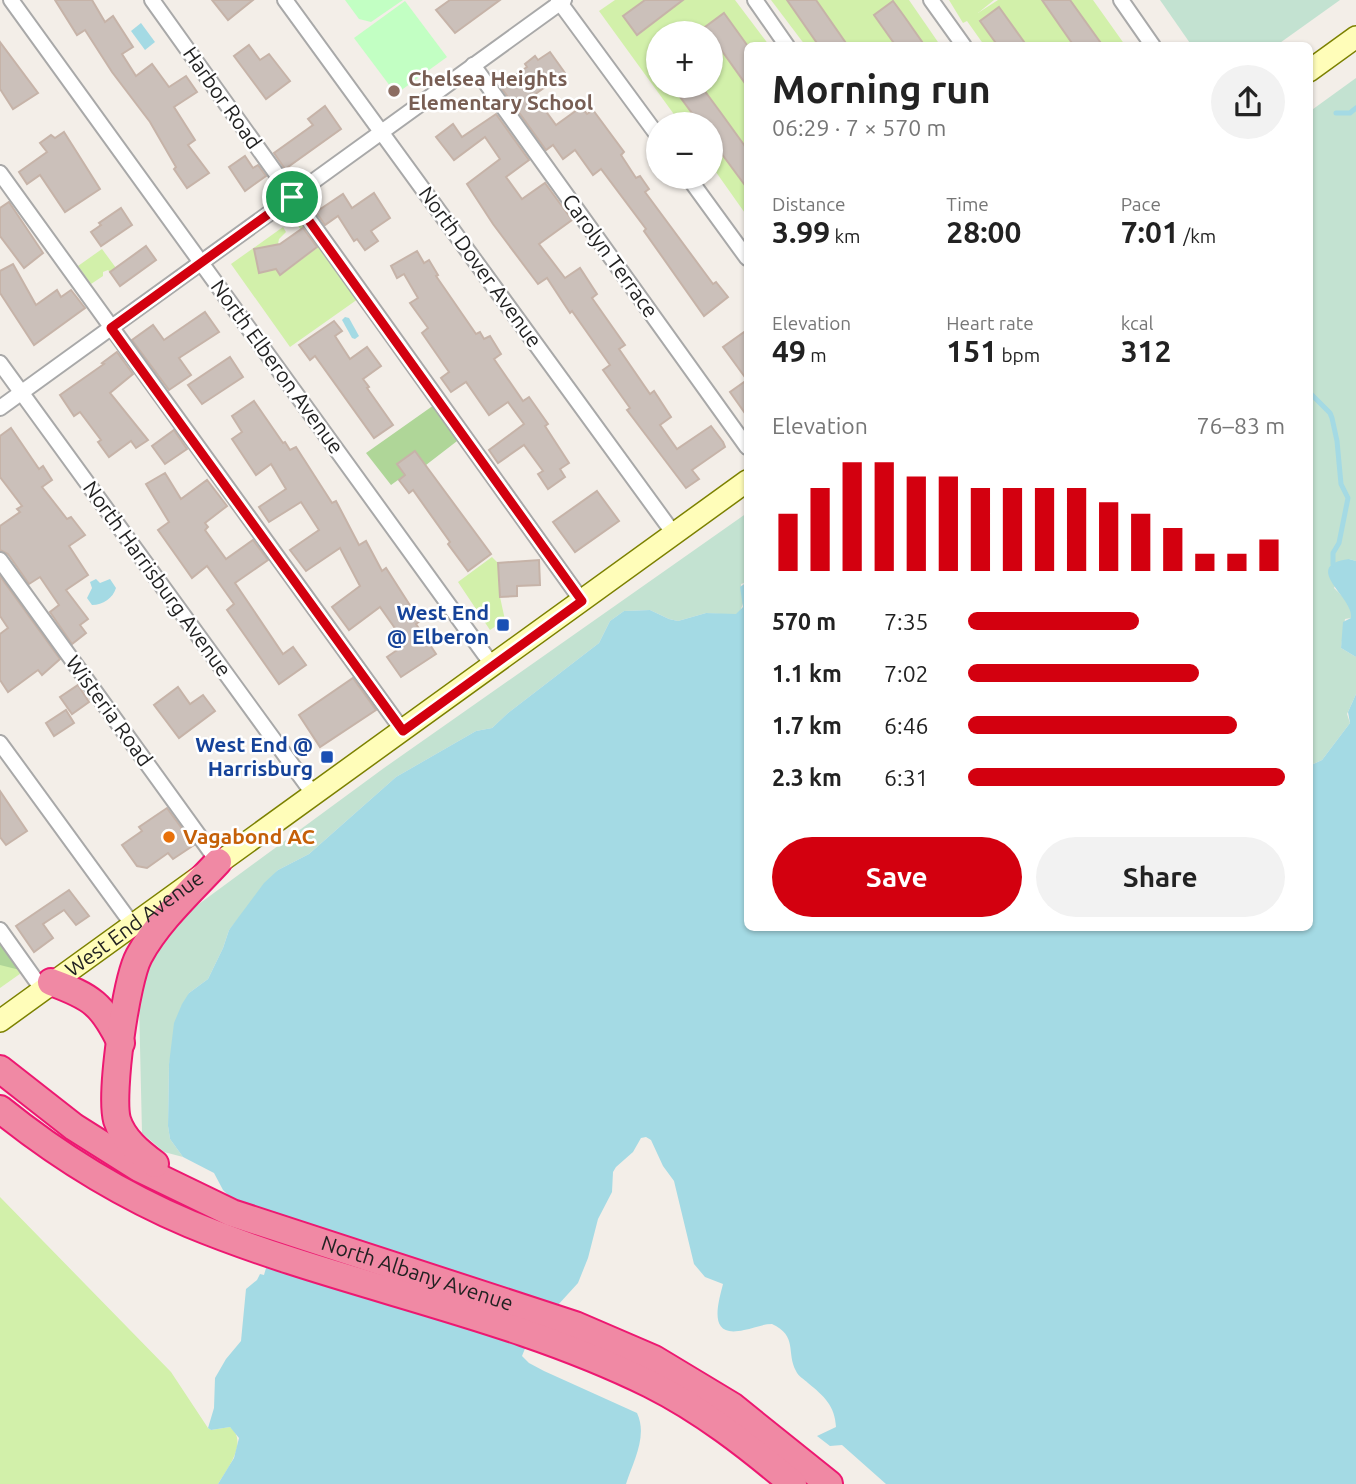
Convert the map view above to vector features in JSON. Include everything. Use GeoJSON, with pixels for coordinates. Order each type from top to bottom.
{"type":"FeatureCollection","features":[{"type":"Feature","properties":{"kind":"highway"},"geometry":{"type":"LineString","coordinates":[[201,1199],[139,1152],[120,1127],[115,1101],[129,986],[140,953],[218,862]]}},
{"type":"Feature","properties":{"kind":"highway"},"geometry":{"type":"LineString","coordinates":[[46,986],[80,994],[98,1005],[110,1020],[121,1043]]}},
{"type":"Feature","properties":{"kind":"highway","name":"North Albany Avenue"},"geometry":{"type":"LineString","coordinates":[[0,1069],[75,1127],[139,1168],[201,1199],[226,1224]]}},
{"type":"Feature","properties":{"kind":"highway","name":"North Albany Avenue"},"geometry":{"type":"LineString","coordinates":[[0,1109],[55,1150],[160,1210],[226,1224],[572,1337],[636,1350],[698,1384],[757,1425],[829,1484]]}},
{"type":"Feature","properties":{"kind":"highway","name":"North Albany Avenue"},"geometry":{"type":"LineString","coordinates":[[572,1337],[624,1372],[678,1400],[739,1440],[793,1484]]}},
{"type":"Feature","properties":{"kind":"main road"},"geometry":{"type":"LineString","coordinates":[[1313,68],[1356,37]]}},
{"type":"Feature","properties":{"kind":"main road","name":"West End Avenue"},"geometry":{"type":"LineString","coordinates":[[0,1021],[744,483]]}},
{"type":"Feature","properties":{"kind":"street","name":"North Elberon Avenue"},"geometry":{"type":"LineString","coordinates":[[11,0],[493,666]]}},
{"type":"Feature","properties":{"kind":"street","name":"Harbor Road"},"geometry":{"type":"LineString","coordinates":[[152,0],[582,601]]}},
{"type":"Feature","properties":{"kind":"street","name":"North Dover Avenue"},"geometry":{"type":"LineString","coordinates":[[285,0],[674,534]]}},
{"type":"Feature","properties":{"kind":"street"},"geometry":{"type":"LineString","coordinates":[[755,0],[784,42]]}},
{"type":"Feature","properties":{"kind":"street"},"geometry":{"type":"LineString","coordinates":[[931,0],[961,42]]}},
{"type":"Feature","properties":{"kind":"street"},"geometry":{"type":"LineString","coordinates":[[1121,0],[1150,42]]}},
{"type":"Feature","properties":{"kind":"street"},"geometry":{"type":"LineString","coordinates":[[0,408],[561,1],[646,118]]}},
{"type":"Feature","properties":{"kind":"street","name":"Carolyn Terrace"},"geometry":{"type":"LineString","coordinates":[[473,65],[744,443]]}},
{"type":"Feature","properties":{"kind":"street"},"geometry":{"type":"LineString","coordinates":[[0,173],[403,731]]}},
{"type":"Feature","properties":{"kind":"street"},"geometry":{"type":"LineString","coordinates":[[697,189],[744,254]]}},
{"type":"Feature","properties":{"kind":"street","name":"North Harrisburg Avenue"},"geometry":{"type":"LineString","coordinates":[[0,363],[314,794]]}},
{"type":"Feature","properties":{"kind":"street","name":"Wisteria Road"},"geometry":{"type":"LineString","coordinates":[[0,560],[218,862]]}},
{"type":"Feature","properties":{"kind":"street"},"geometry":{"type":"LineString","coordinates":[[0,743],[132,924]]}},
{"type":"Feature","properties":{"kind":"street"},"geometry":{"type":"LineString","coordinates":[[0,930],[46,986]]}},
{"type":"Feature","properties":{"kind":"green space"},"geometry":{"type":"Polygon","coordinates":[[[345,0],[403,0],[371,22],[359,19],[345,0]]]}},
{"type":"Feature","properties":{"kind":"green space"},"geometry":{"type":"Polygon","coordinates":[[[615,0],[645,0],[624,16],[638,35],[646,29],[646,76],[599,11],[615,0]]]}},
{"type":"Feature","properties":{"kind":"green space"},"geometry":{"type":"Polygon","coordinates":[[[683,0],[735,0],[767,42],[744,42],[744,212],[723,182],[723,112],[672,112],[662,98],[723,98],[723,21],[656,21],[683,0]]]}},
{"type":"Feature","properties":{"kind":"green space"},"geometry":{"type":"Polygon","coordinates":[[[771,0],[909,0],[938,42],[803,42],[771,0]]]}},
{"type":"Feature","properties":{"kind":"green space"},"geometry":{"type":"Polygon","coordinates":[[[949,0],[994,0],[978,13],[998,0],[1093,0],[1123,42],[982,42],[967,21],[963,23],[949,0]]]}},
{"type":"Feature","properties":{"kind":"green space"},"geometry":{"type":"Polygon","coordinates":[[[1160,0],[1340,0],[1281,42],[1189,42],[1160,0]]]}},
{"type":"Feature","properties":{"kind":"green space"},"geometry":{"type":"Polygon","coordinates":[[[405,1],[447,57],[396,94],[354,38],[405,1]]]}},
{"type":"Feature","properties":{"kind":"green space"},"geometry":{"type":"Polygon","coordinates":[[[1356,78],[1356,561],[1349,559],[1334,588],[1351,609],[1351,618],[1345,619],[1341,648],[1356,657],[1356,694],[1347,714],[1350,723],[1322,760],[1313,764],[1313,109],[1356,78]]]}},
{"type":"Feature","properties":{"kind":"green space"},"geometry":{"type":"Polygon","coordinates":[[[299,215],[358,299],[290,347],[231,264],[283,227],[286,232],[278,244],[254,250],[259,273],[276,269],[281,275],[317,248],[305,228],[301,230],[293,219],[299,215]]]}},
{"type":"Feature","properties":{"kind":"green space"},"geometry":{"type":"Polygon","coordinates":[[[102,249],[116,268],[103,272],[103,276],[91,284],[78,266],[102,249]]]}},
{"type":"Feature","properties":{"kind":"green space"},"geometry":{"type":"Polygon","coordinates":[[[434,405],[461,438],[426,465],[414,451],[397,464],[405,475],[391,485],[366,453],[434,405]]]}},
{"type":"Feature","properties":{"kind":"green space"},"geometry":{"type":"Polygon","coordinates":[[[744,515],[744,583],[741,584],[743,603],[740,612],[736,615],[706,613],[678,621],[650,610],[624,611],[610,621],[599,643],[492,728],[476,731],[396,777],[309,854],[278,870],[229,930],[208,979],[189,993],[169,1064],[168,1126],[170,1139],[183,1157],[164,1152],[142,1133],[139,1003],[141,978],[169,926],[384,768],[744,515]]]}},
{"type":"Feature","properties":{"kind":"green space"},"geometry":{"type":"Polygon","coordinates":[[[492,557],[498,563],[500,597],[505,620],[490,630],[458,582],[492,557]]]}},
{"type":"Feature","properties":{"kind":"green space"},"geometry":{"type":"Polygon","coordinates":[[[0,934],[24,971],[0,988],[0,934]]]}},
{"type":"Feature","properties":{"kind":"green space"},"geometry":{"type":"Polygon","coordinates":[[[0,934],[24,971],[0,965],[0,934]]]}},
{"type":"Feature","properties":{"kind":"green space"},"geometry":{"type":"Polygon","coordinates":[[[0,1197],[171,1372],[208,1428],[211,1430],[230,1427],[235,1433],[237,1448],[218,1484],[0,1484],[0,1197]]]}},
{"type":"Feature","properties":{"kind":"water"},"geometry":{"type":"Polygon","coordinates":[[[141,23],[155,42],[145,50],[131,31],[141,23]]]}},
{"type":"Feature","properties":{"kind":"water"},"geometry":{"type":"Polygon","coordinates":[[[349,318],[359,336],[355,339],[342,320],[349,318]]]}},
{"type":"Feature","properties":{"kind":"water"},"geometry":{"type":"Polygon","coordinates":[[[1349,559],[1356,561],[1356,657],[1341,648],[1343,622],[1351,618],[1350,610],[1329,575],[1329,568],[1335,563],[1349,559]]]}},
{"type":"Feature","properties":{"kind":"water"},"geometry":{"type":"Polygon","coordinates":[[[96,579],[100,583],[110,579],[116,588],[107,600],[92,605],[87,598],[92,588],[90,582],[96,579]]]}},
{"type":"Feature","properties":{"kind":"water"},"geometry":{"type":"Polygon","coordinates":[[[744,584],[744,931],[1313,931],[1313,764],[1322,760],[1350,723],[1348,712],[1356,694],[1356,1484],[886,1484],[842,1445],[830,1446],[817,1436],[836,1427],[831,1407],[824,1397],[797,1373],[788,1339],[780,1329],[769,1324],[732,1331],[720,1325],[718,1310],[723,1284],[705,1277],[694,1264],[674,1181],[663,1166],[651,1140],[646,1137],[641,1138],[633,1152],[613,1172],[612,1192],[598,1219],[578,1283],[547,1317],[522,1356],[544,1371],[637,1413],[640,1440],[626,1484],[218,1484],[234,1458],[239,1438],[230,1427],[211,1430],[208,1428],[214,1408],[215,1378],[241,1341],[246,1289],[260,1274],[264,1275],[268,1261],[263,1217],[240,1207],[223,1190],[214,1173],[183,1157],[170,1139],[169,1064],[174,1023],[182,1004],[189,993],[208,979],[229,930],[264,883],[278,870],[309,854],[396,777],[476,731],[492,728],[599,643],[610,621],[624,611],[650,610],[678,621],[706,613],[736,614],[743,607],[740,587],[744,584]]]}},
{"type":"Feature","properties":{"kind":"building"},"geometry":{"type":"Polygon","coordinates":[[[55,0],[92,0],[105,22],[113,16],[133,47],[122,54],[136,76],[152,64],[169,87],[186,76],[197,92],[174,107],[195,140],[188,145],[209,173],[187,188],[150,122],[112,72],[85,30],[77,35],[55,0]]]}},
{"type":"Feature","properties":{"kind":"building"},"geometry":{"type":"Polygon","coordinates":[[[212,0],[253,0],[228,20],[212,0]]]}},
{"type":"Feature","properties":{"kind":"building"},"geometry":{"type":"Polygon","coordinates":[[[450,0],[500,0],[455,33],[436,10],[450,0]]]}},
{"type":"Feature","properties":{"kind":"building"},"geometry":{"type":"Polygon","coordinates":[[[645,0],[683,0],[655,21],[646,21],[646,28],[637,35],[623,16],[645,0]]]}},
{"type":"Feature","properties":{"kind":"building"},"geometry":{"type":"Polygon","coordinates":[[[787,0],[816,0],[845,42],[816,42],[787,0]]]}},
{"type":"Feature","properties":{"kind":"building"},"geometry":{"type":"Polygon","coordinates":[[[1042,0],[1070,0],[1100,42],[1071,42],[1042,0]]]}},
{"type":"Feature","properties":{"kind":"building"},"geometry":{"type":"Polygon","coordinates":[[[893,1],[922,42],[893,42],[874,15],[893,1]]]}},
{"type":"Feature","properties":{"kind":"building"},"geometry":{"type":"Polygon","coordinates":[[[999,7],[1024,42],[995,42],[980,21],[999,7]]]}},
{"type":"Feature","properties":{"kind":"building"},"geometry":{"type":"Polygon","coordinates":[[[724,13],[745,42],[744,82],[723,52],[723,21],[713,21],[724,13]]]}},
{"type":"Feature","properties":{"kind":"building"},"geometry":{"type":"Polygon","coordinates":[[[0,42],[38,93],[13,109],[0,89],[0,42]]]}},
{"type":"Feature","properties":{"kind":"building"},"geometry":{"type":"Polygon","coordinates":[[[249,45],[260,60],[269,54],[290,81],[266,99],[234,56],[249,45]]]}},
{"type":"Feature","properties":{"kind":"building"},"geometry":{"type":"Polygon","coordinates":[[[550,52],[565,73],[534,95],[556,125],[581,107],[587,114],[593,110],[624,152],[621,155],[636,178],[640,176],[646,189],[649,189],[645,192],[713,284],[716,282],[728,297],[704,316],[644,231],[646,229],[601,169],[593,175],[575,150],[563,159],[553,145],[546,150],[500,86],[527,67],[525,64],[535,56],[538,60],[550,52]]]}},
{"type":"Feature","properties":{"kind":"building"},"geometry":{"type":"Polygon","coordinates":[[[681,98],[710,98],[720,112],[691,112],[681,98]]]}},
{"type":"Feature","properties":{"kind":"building"},"geometry":{"type":"Polygon","coordinates":[[[325,106],[341,129],[285,169],[274,153],[313,125],[308,119],[325,106]]]}},
{"type":"Feature","properties":{"kind":"building"},"geometry":{"type":"Polygon","coordinates":[[[496,114],[529,160],[506,177],[522,199],[545,183],[572,220],[539,244],[565,278],[580,268],[597,294],[592,298],[625,345],[619,349],[650,394],[654,391],[671,417],[660,425],[677,449],[711,426],[723,442],[725,447],[692,470],[699,479],[686,488],[627,410],[630,408],[603,370],[610,365],[572,311],[570,313],[547,278],[538,284],[467,184],[500,159],[485,137],[454,160],[436,137],[453,124],[462,137],[496,114]]]}},
{"type":"Feature","properties":{"kind":"building"},"geometry":{"type":"Polygon","coordinates":[[[723,116],[744,145],[744,184],[723,156],[723,116]]]}},
{"type":"Feature","properties":{"kind":"building"},"geometry":{"type":"Polygon","coordinates":[[[64,132],[100,189],[65,212],[40,175],[27,184],[19,172],[47,152],[40,143],[51,135],[55,138],[64,132]]]}},
{"type":"Feature","properties":{"kind":"building"},"geometry":{"type":"Polygon","coordinates":[[[245,156],[253,168],[258,165],[266,176],[245,191],[229,167],[245,156]]]}},
{"type":"Feature","properties":{"kind":"building"},"geometry":{"type":"Polygon","coordinates":[[[374,193],[390,218],[371,231],[378,241],[365,250],[357,239],[354,241],[338,216],[325,225],[316,212],[343,194],[352,208],[374,193]]]}},
{"type":"Feature","properties":{"kind":"building"},"geometry":{"type":"Polygon","coordinates":[[[9,202],[43,253],[24,268],[0,236],[0,208],[9,202]]]}},
{"type":"Feature","properties":{"kind":"building"},"geometry":{"type":"Polygon","coordinates":[[[121,208],[132,225],[101,246],[91,232],[121,208]]]}},
{"type":"Feature","properties":{"kind":"building"},"geometry":{"type":"Polygon","coordinates":[[[303,228],[317,247],[280,275],[276,269],[259,273],[254,249],[280,244],[303,228]]]}},
{"type":"Feature","properties":{"kind":"building"},"geometry":{"type":"Polygon","coordinates":[[[146,246],[156,260],[120,286],[110,272],[146,246]]]}},
{"type":"Feature","properties":{"kind":"building"},"geometry":{"type":"Polygon","coordinates":[[[417,251],[424,263],[429,260],[438,275],[436,276],[476,334],[480,332],[484,339],[490,336],[501,354],[494,359],[523,401],[529,397],[548,424],[545,426],[569,463],[560,469],[565,477],[548,489],[538,474],[543,471],[524,445],[498,463],[489,450],[524,424],[508,402],[489,415],[466,382],[451,392],[441,378],[449,372],[422,333],[428,328],[410,303],[418,298],[404,274],[397,278],[391,266],[417,251]]]}},
{"type":"Feature","properties":{"kind":"building"},"geometry":{"type":"Polygon","coordinates":[[[13,264],[36,305],[57,290],[61,297],[71,290],[85,308],[34,345],[0,293],[0,271],[13,264]]]}},
{"type":"Feature","properties":{"kind":"building"},"geometry":{"type":"Polygon","coordinates":[[[205,312],[219,332],[179,358],[191,375],[169,390],[132,340],[153,325],[164,340],[205,312]]]}},
{"type":"Feature","properties":{"kind":"building"},"geometry":{"type":"Polygon","coordinates":[[[334,321],[342,331],[335,336],[350,359],[367,347],[381,366],[363,379],[393,425],[374,438],[315,356],[310,360],[299,345],[334,321]]]}},
{"type":"Feature","properties":{"kind":"building"},"geometry":{"type":"Polygon","coordinates":[[[744,332],[744,376],[723,347],[744,332]]]}},
{"type":"Feature","properties":{"kind":"building"},"geometry":{"type":"Polygon","coordinates":[[[117,352],[133,374],[110,393],[148,440],[136,448],[131,441],[109,457],[98,442],[101,440],[80,412],[74,416],[60,395],[117,352]]]}},
{"type":"Feature","properties":{"kind":"building"},"geometry":{"type":"Polygon","coordinates":[[[230,357],[243,377],[202,404],[188,385],[230,357]]]}},
{"type":"Feature","properties":{"kind":"building"},"geometry":{"type":"Polygon","coordinates":[[[744,382],[744,412],[730,392],[744,382]]]}},
{"type":"Feature","properties":{"kind":"building"},"geometry":{"type":"Polygon","coordinates":[[[254,401],[283,443],[285,442],[290,450],[296,447],[332,503],[336,501],[359,545],[366,541],[382,571],[386,568],[420,621],[416,624],[436,654],[401,677],[387,657],[406,644],[380,607],[349,630],[332,607],[360,586],[340,548],[306,571],[290,550],[319,530],[301,502],[269,522],[259,507],[286,489],[271,464],[256,475],[232,439],[242,432],[232,416],[254,401]]]}},
{"type":"Feature","properties":{"kind":"building"},"geometry":{"type":"Polygon","coordinates":[[[11,428],[39,469],[43,466],[52,480],[42,487],[67,519],[71,517],[85,535],[69,546],[88,575],[66,590],[88,619],[80,625],[86,633],[72,644],[50,612],[59,605],[40,577],[29,584],[8,554],[0,550],[0,526],[20,512],[17,509],[22,506],[0,477],[0,436],[11,428]]]}},
{"type":"Feature","properties":{"kind":"building"},"geometry":{"type":"Polygon","coordinates":[[[174,430],[187,449],[165,464],[152,446],[174,430]]]}},
{"type":"Feature","properties":{"kind":"building"},"geometry":{"type":"Polygon","coordinates":[[[415,451],[491,554],[468,571],[413,490],[409,493],[399,480],[405,475],[397,464],[415,451]]]}},
{"type":"Feature","properties":{"kind":"building"},"geometry":{"type":"Polygon","coordinates":[[[165,473],[181,499],[207,480],[227,506],[205,523],[208,527],[205,530],[226,559],[253,540],[268,560],[235,583],[283,654],[293,647],[306,665],[279,684],[227,610],[234,604],[207,566],[192,578],[158,530],[169,522],[146,484],[165,473]]]}},
{"type":"Feature","properties":{"kind":"building"},"geometry":{"type":"Polygon","coordinates":[[[597,491],[619,521],[575,552],[553,522],[597,491]]]}},
{"type":"Feature","properties":{"kind":"building"},"geometry":{"type":"Polygon","coordinates":[[[539,560],[540,585],[517,586],[517,596],[500,597],[498,563],[539,560]]]}},
{"type":"Feature","properties":{"kind":"building"},"geometry":{"type":"Polygon","coordinates":[[[0,576],[60,659],[42,675],[38,670],[8,692],[0,680],[0,634],[8,628],[0,616],[0,576]]]}},
{"type":"Feature","properties":{"kind":"building"},"geometry":{"type":"Polygon","coordinates":[[[353,678],[376,710],[320,747],[299,715],[353,678]]]}},
{"type":"Feature","properties":{"kind":"building"},"geometry":{"type":"Polygon","coordinates":[[[78,685],[89,702],[72,714],[60,697],[78,685]]]}},
{"type":"Feature","properties":{"kind":"building"},"geometry":{"type":"Polygon","coordinates":[[[178,687],[190,704],[203,695],[215,711],[179,738],[154,705],[178,687]]]}},
{"type":"Feature","properties":{"kind":"building"},"geometry":{"type":"Polygon","coordinates":[[[66,710],[74,723],[54,736],[46,723],[66,710]]]}},
{"type":"Feature","properties":{"kind":"building"},"geometry":{"type":"Polygon","coordinates":[[[0,791],[27,831],[6,845],[0,837],[0,791]]]}},
{"type":"Feature","properties":{"kind":"building","name":"Vagabond AC"},"geometry":{"type":"Polygon","coordinates":[[[167,808],[194,845],[173,859],[168,853],[147,868],[137,866],[122,845],[142,831],[139,827],[167,808]]]}},
{"type":"Feature","properties":{"kind":"building"},"geometry":{"type":"Polygon","coordinates":[[[69,890],[89,916],[76,925],[64,910],[43,924],[53,938],[34,952],[16,926],[69,890]]]}},
{"type":"Feature","properties":{"kind":"waterway"},"geometry":{"type":"LineString","coordinates":[[1336,113],[1350,113],[1356,108]]}},
{"type":"Feature","properties":{"kind":"waterway"},"geometry":{"type":"LineString","coordinates":[[1313,396],[1332,418],[1341,484],[1348,498],[1339,543],[1333,553],[1333,564]]}},
{"type":"Feature","properties":{"kind":"place","name":"Chelsea Heights Elementary School"},"geometry":{"type":"Point","coordinates":[394,91]}},
{"type":"Feature","properties":{"kind":"place","name":"West End @ Elberon"},"geometry":{"type":"Point","coordinates":[503,625]}},
{"type":"Feature","properties":{"kind":"place","name":"West End @ Harrisburg"},"geometry":{"type":"Point","coordinates":[327,757]}},
{"type":"Feature","properties":{"kind":"place","name":"Vagabond AC"},"geometry":{"type":"Point","coordinates":[169,837]}},
{"type":"Feature","properties":{"kind":"route"},"geometry":{"type":"LineString","coordinates":[[292,197],[582,601],[403,731],[111,328],[292,197]]}}]}
